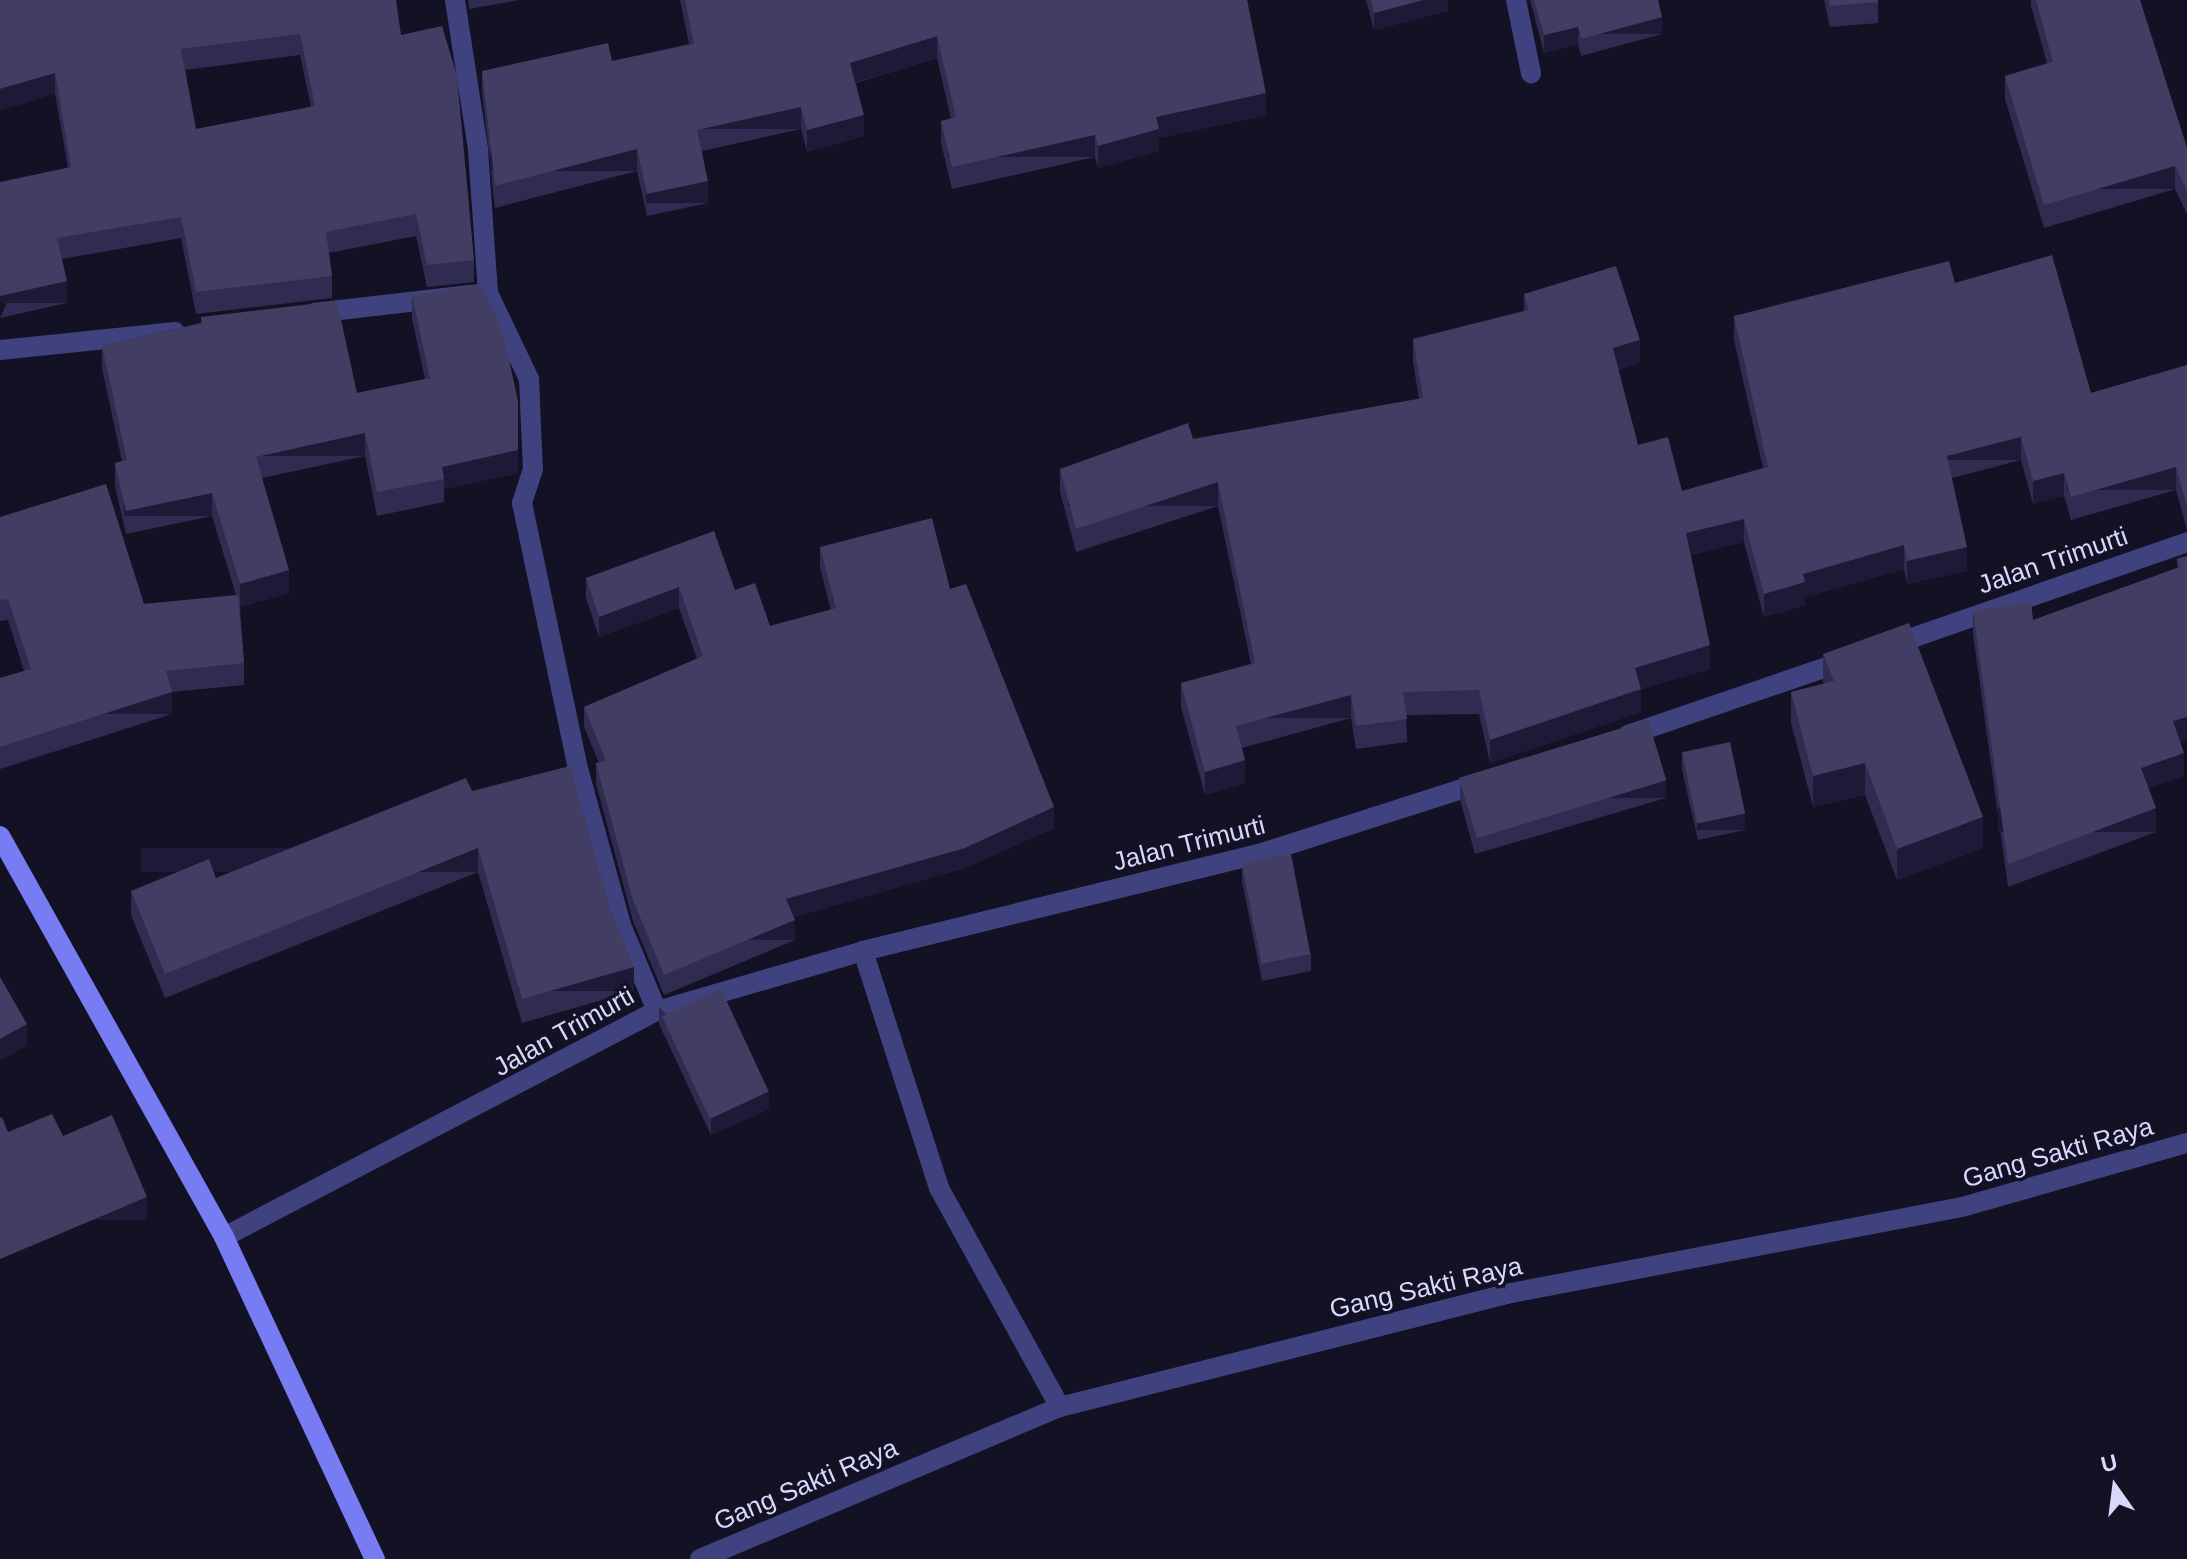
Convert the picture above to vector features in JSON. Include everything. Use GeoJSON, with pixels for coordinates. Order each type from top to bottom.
{"type":"FeatureCollection","features":[{"type":"Feature","properties":{"kind":"street"},"geometry":{"type":"LineString","coordinates":[[455,0],[478,149],[488,293],[529,379],[533,469],[522,503],[577,765],[621,925],[657,1011]]}},
{"type":"Feature","properties":{"kind":"street"},"geometry":{"type":"LineString","coordinates":[[1516,0],[1531,73]]}},
{"type":"Feature","properties":{"kind":"street"},"geometry":{"type":"LineString","coordinates":[[297,316],[488,293]]}},
{"type":"Feature","properties":{"kind":"street"},"geometry":{"type":"LineString","coordinates":[[0,350],[205,328]]}},
{"type":"Feature","properties":{"kind":"street","name":"Jalan Trimurti"},"geometry":{"type":"LineString","coordinates":[[1601,744],[2187,542]]}},
{"type":"Feature","properties":{"kind":"street","name":"Jalan Trimurti"},"geometry":{"type":"LineString","coordinates":[[224,1237],[657,1011],[863,951],[1259,854],[1512,773]]}},
{"type":"Feature","properties":{"kind":"street"},"geometry":{"type":"LineString","coordinates":[[0,836],[224,1237],[375,1559]]}},
{"type":"Feature","properties":{"kind":"street"},"geometry":{"type":"LineString","coordinates":[[863,951],[939,1188],[1060,1407]]}},
{"type":"Feature","properties":{"kind":"street","name":"Gang Sakti Raya"},"geometry":{"type":"LineString","coordinates":[[700,1559],[1060,1407],[1511,1293],[1962,1207],[2187,1143]]}},
{"type":"Feature","properties":{"kind":"building"},"geometry":{"type":"Polygon","coordinates":[[[0,0],[396,0],[401,35],[442,26],[457,76],[474,260],[427,265],[416,214],[326,232],[332,276],[196,292],[181,217],[57,238],[67,281],[0,296],[0,182],[71,167],[55,73],[0,89],[0,0]],[[300,34],[181,49],[196,129],[315,106],[300,34]]]}},
{"type":"Feature","properties":{"kind":"building"},"geometry":{"type":"Polygon","coordinates":[[[685,0],[1247,0],[1266,93],[1156,117],[1159,129],[1098,146],[1095,135],[952,167],[941,121],[956,117],[937,36],[850,63],[864,115],[807,130],[801,107],[697,130],[708,181],[647,194],[637,149],[495,186],[482,71],[608,43],[612,61],[694,44],[685,0]]]}},
{"type":"Feature","properties":{"kind":"building"},"geometry":{"type":"Polygon","coordinates":[[[1371,0],[1423,0],[1374,13],[1371,0]]]}},
{"type":"Feature","properties":{"kind":"building"},"geometry":{"type":"Polygon","coordinates":[[[1534,0],[1658,0],[1662,17],[1581,39],[1578,27],[1544,35],[1534,0]]]}},
{"type":"Feature","properties":{"kind":"building"},"geometry":{"type":"Polygon","coordinates":[[[1829,0],[1878,0],[1878,2],[1830,6],[1829,0]]]}},
{"type":"Feature","properties":{"kind":"building"},"geometry":{"type":"Polygon","coordinates":[[[2036,0],[2140,0],[2187,148],[2187,191],[2175,166],[2044,205],[2005,76],[2053,62],[2036,0]]]}},
{"type":"Feature","properties":{"kind":"building"},"geometry":{"type":"Polygon","coordinates":[[[2052,255],[2091,393],[2187,365],[2187,506],[2176,467],[2071,497],[2064,473],[2033,481],[2021,437],[1947,456],[1967,547],[1907,561],[1904,545],[1803,574],[1805,582],[1764,594],[1744,519],[1686,533],[1710,645],[1635,668],[1641,689],[1490,740],[1479,690],[1403,692],[1407,719],[1356,726],[1351,695],[1236,726],[1245,760],[1205,772],[1181,683],[1255,663],[1218,482],[1076,529],[1060,469],[1188,423],[1193,439],[1423,398],[1413,339],[1529,310],[1524,294],[1616,266],[1640,340],[1613,348],[1638,445],[1668,437],[1682,491],[1768,467],[1734,316],[1949,261],[1955,283],[2052,255]]]}},
{"type":"Feature","properties":{"kind":"building"},"geometry":{"type":"Polygon","coordinates":[[[480,284],[503,332],[518,401],[518,450],[442,467],[444,479],[377,492],[365,433],[256,457],[289,570],[240,584],[212,493],[126,511],[115,463],[127,460],[102,346],[202,323],[201,317],[337,301],[357,393],[430,378],[412,296],[480,284]]]}},
{"type":"Feature","properties":{"kind":"building"},"geometry":{"type":"Polygon","coordinates":[[[106,484],[144,604],[238,595],[244,663],[166,671],[172,692],[0,747],[0,678],[31,669],[8,599],[0,600],[0,517],[106,484]]]}},
{"type":"Feature","properties":{"kind":"building"},"geometry":{"type":"Polygon","coordinates":[[[932,518],[950,589],[966,584],[1054,807],[965,848],[786,899],[795,920],[664,975],[633,900],[596,763],[606,761],[584,707],[703,656],[679,587],[599,617],[586,578],[714,531],[735,590],[755,583],[770,626],[836,608],[820,547],[932,518]]]}},
{"type":"Feature","properties":{"kind":"building"},"geometry":{"type":"Polygon","coordinates":[[[2187,556],[2187,717],[2173,721],[2184,753],[2141,768],[2156,808],[2008,864],[1973,611],[2031,602],[2033,620],[2180,567],[2177,559],[2187,556]]]}},
{"type":"Feature","properties":{"kind":"building"},"geometry":{"type":"Polygon","coordinates":[[[1909,623],[1983,817],[1897,849],[1865,763],[1813,776],[1791,692],[1834,681],[1823,654],[1909,623]]]}},
{"type":"Feature","properties":{"kind":"building"},"geometry":{"type":"Polygon","coordinates":[[[1648,720],[1666,780],[1477,838],[1459,778],[1648,720]]]}},
{"type":"Feature","properties":{"kind":"building"},"geometry":{"type":"Polygon","coordinates":[[[1730,742],[1745,813],[1697,824],[1682,752],[1730,742]]]}},
{"type":"Feature","properties":{"kind":"building"},"geometry":{"type":"Polygon","coordinates":[[[570,766],[609,905],[634,967],[522,999],[478,848],[165,974],[131,891],[209,859],[216,878],[466,778],[472,791],[570,766]]]}},
{"type":"Feature","properties":{"kind":"building"},"geometry":{"type":"Polygon","coordinates":[[[1291,854],[1310,954],[1261,964],[1242,864],[1291,854]]]}},
{"type":"Feature","properties":{"kind":"building"},"geometry":{"type":"Polygon","coordinates":[[[0,977],[27,1024],[0,1039],[0,977]]]}},
{"type":"Feature","properties":{"kind":"building"},"geometry":{"type":"Polygon","coordinates":[[[721,989],[769,1091],[710,1119],[662,1016],[721,989]]]}},
{"type":"Feature","properties":{"kind":"building"},"geometry":{"type":"Polygon","coordinates":[[[52,1114],[63,1136],[112,1115],[147,1197],[0,1259],[0,1118],[8,1132],[52,1114]]]}}]}
